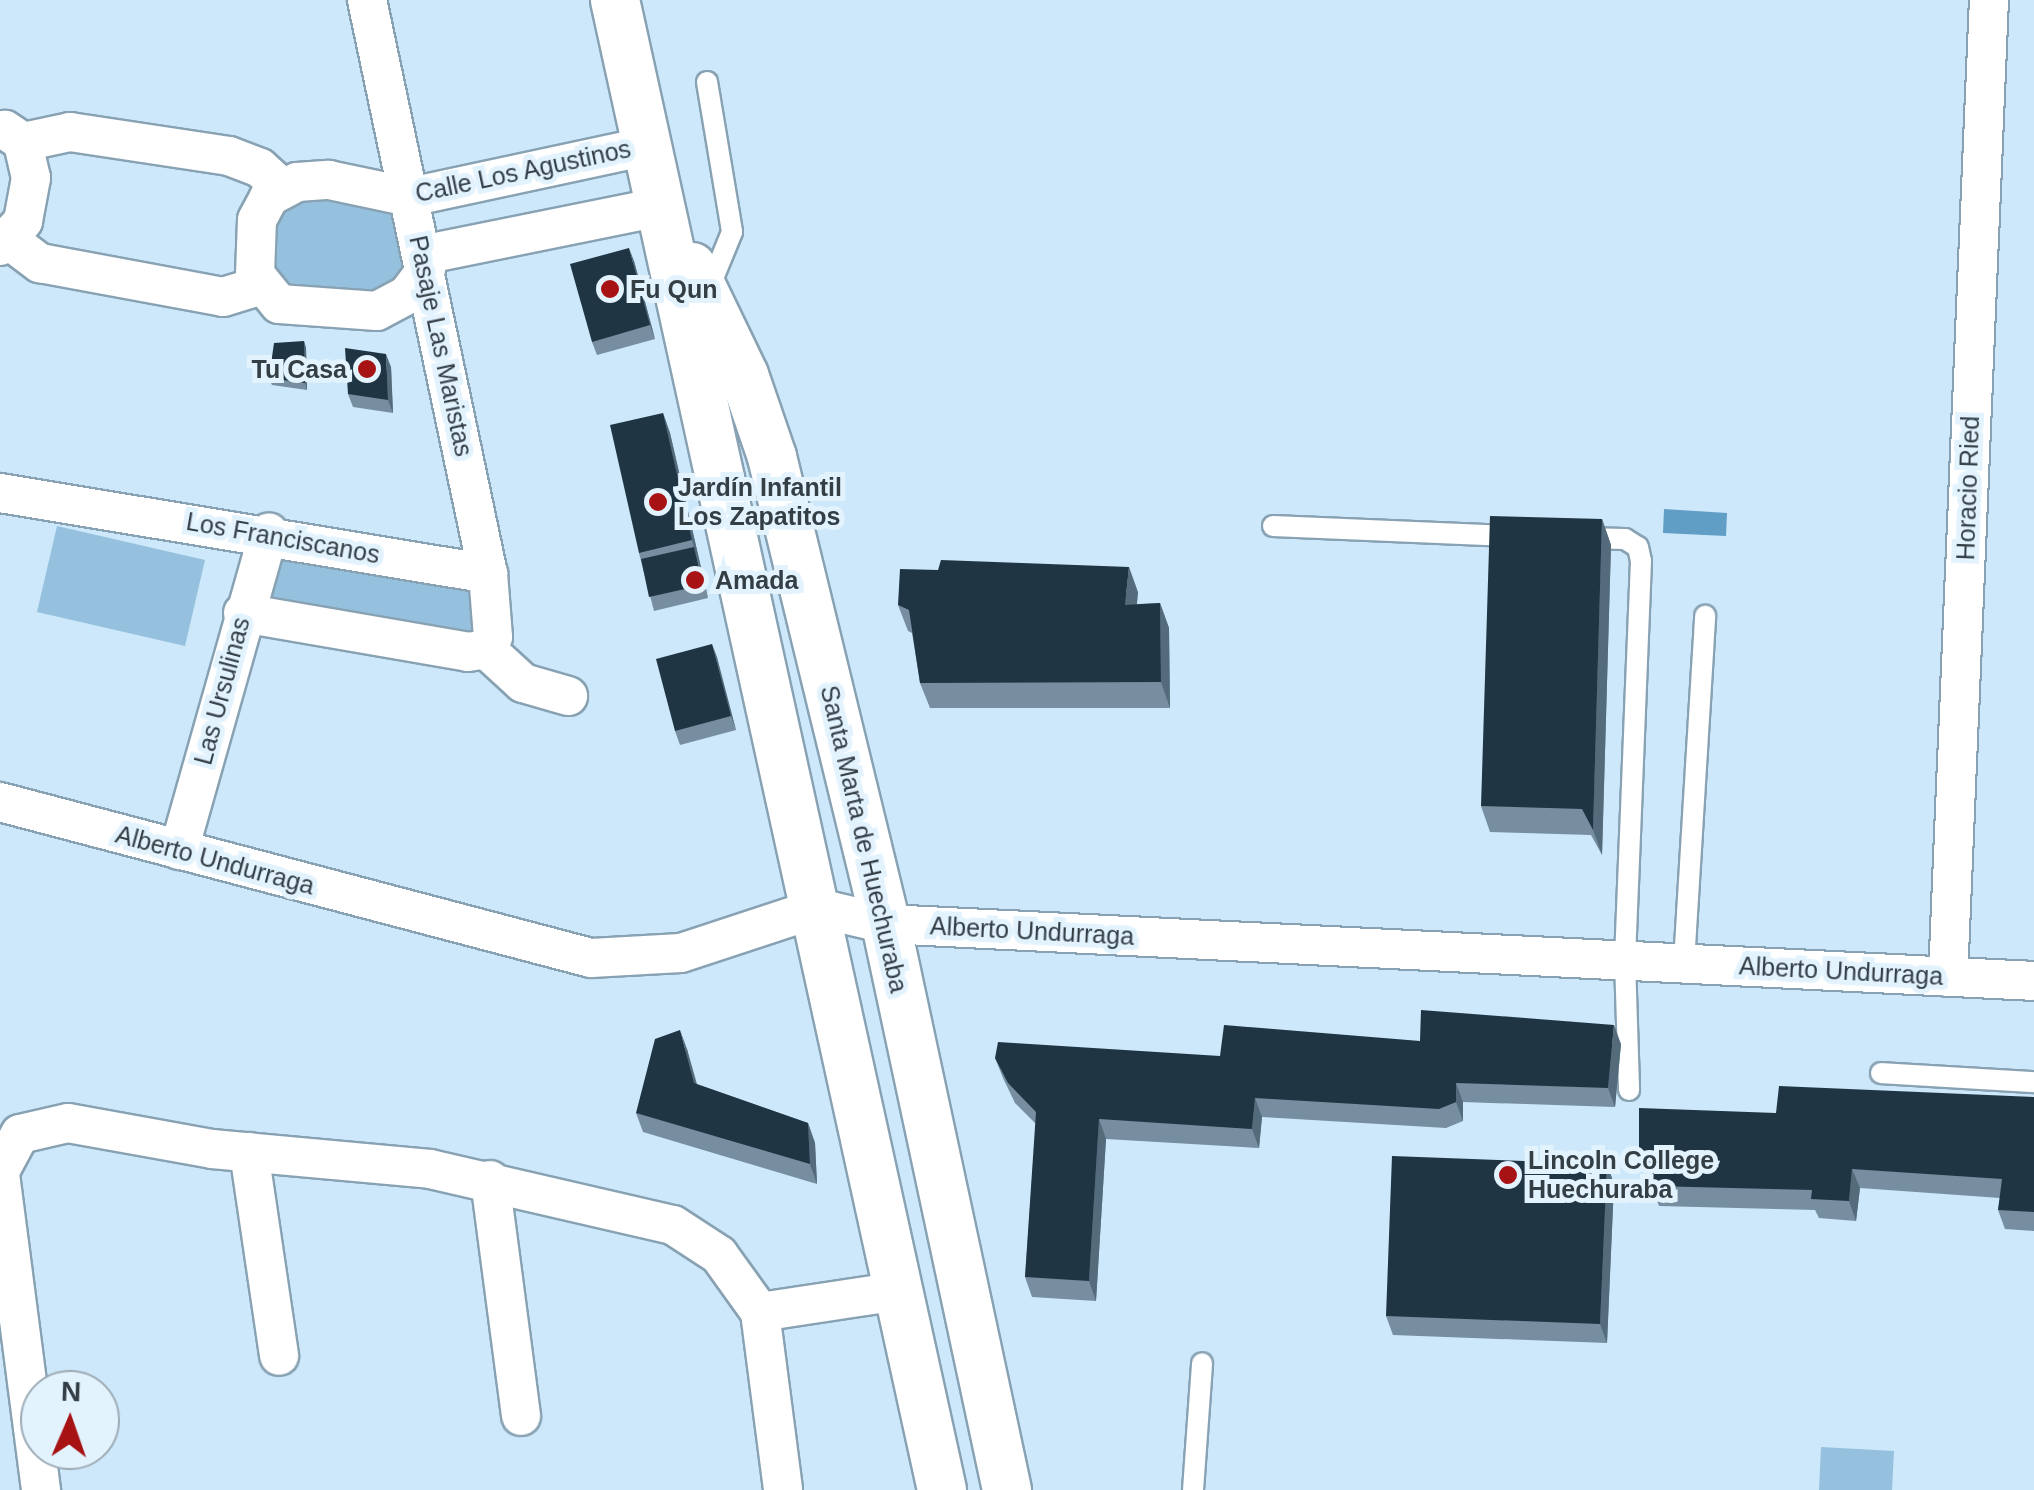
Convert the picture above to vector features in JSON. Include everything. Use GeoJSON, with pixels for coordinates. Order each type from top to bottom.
{"type":"FeatureCollection","features":[{"type":"Feature","properties":{"kind":"street","name":"Pasaje Las Maristas"},"geometry":{"type":"LineString","coordinates":[[367,0],[488,574]]}},
{"type":"Feature","properties":{"kind":"street","name":"Santa Marta de Huechuraba"},"geometry":{"type":"LineString","coordinates":[[615,0],[818,908],[942,1490]]}},
{"type":"Feature","properties":{"kind":"street","name":"Horacio Ried"},"geometry":{"type":"LineString","coordinates":[[1948,977],[1988,0]]}},
{"type":"Feature","properties":{"kind":"street"},"geometry":{"type":"LineString","coordinates":[[260,286],[223,297],[40,263],[5,243],[29,206],[30,166],[11,136],[70,132],[230,156],[260,168],[281,187],[262,207],[253,234],[260,286],[278,304],[357,314],[394,305],[424,263],[660,207]]}},
{"type":"Feature","properties":{"kind":"street","name":"Calle Los Agustinos"},"geometry":{"type":"LineString","coordinates":[[281,187],[329,180],[410,198],[647,146]]}},
{"type":"Feature","properties":{"kind":"street","name":"Santa Marta de Huechuraba"},"geometry":{"type":"LineString","coordinates":[[660,207],[706,295],[772,457],[886,924],[1007,1490]]}},
{"type":"Feature","properties":{"kind":"street","name":"Los Franciscanos"},"geometry":{"type":"LineString","coordinates":[[0,493],[268,533],[488,574]]}},
{"type":"Feature","properties":{"kind":"street","name":"Las Ursulinas"},"geometry":{"type":"LineString","coordinates":[[179,850],[242,612],[268,533]]}},
{"type":"Feature","properties":{"kind":"street"},"geometry":{"type":"LineString","coordinates":[[486,649],[495,617],[488,574]]}},
{"type":"Feature","properties":{"kind":"street"},"geometry":{"type":"LineString","coordinates":[[242,612],[468,652],[486,649]]}},
{"type":"Feature","properties":{"kind":"street"},"geometry":{"type":"LineString","coordinates":[[486,649],[523,683],[568,696]]}},
{"type":"Feature","properties":{"kind":"street","name":"Alberto Undurraga"},"geometry":{"type":"LineString","coordinates":[[0,802],[591,958],[681,953],[818,908],[886,924],[2034,981]]}},
{"type":"Feature","properties":{"kind":"street"},"geometry":{"type":"LineString","coordinates":[[41,1490],[2,1155],[33,1128],[68,1123],[249,1152],[351,1158],[490,1180],[673,1225],[719,1255],[760,1312],[783,1490]]}},
{"type":"Feature","properties":{"kind":"street"},"geometry":{"type":"LineString","coordinates":[[249,1152],[279,1356]]}},
{"type":"Feature","properties":{"kind":"street"},"geometry":{"type":"LineString","coordinates":[[873,1164],[935,1152]]}},
{"type":"Feature","properties":{"kind":"street"},"geometry":{"type":"LineString","coordinates":[[490,1180],[521,1416]]}},
{"type":"Feature","properties":{"kind":"street"},"geometry":{"type":"LineString","coordinates":[[760,1312],[900,1292]]}},
{"type":"Feature","properties":{"kind":"lane"},"geometry":{"type":"LineString","coordinates":[[706,295],[732,232],[707,82]]}},
{"type":"Feature","properties":{"kind":"lane"},"geometry":{"type":"LineString","coordinates":[[1272,526],[1624,539],[1638,547],[1642,561],[1625,960],[1629,1090]]}},
{"type":"Feature","properties":{"kind":"lane"},"geometry":{"type":"LineString","coordinates":[[1684,963],[1704,616]]}},
{"type":"Feature","properties":{"kind":"lane"},"geometry":{"type":"LineString","coordinates":[[1881,1073],[2034,1082]]}},
{"type":"Feature","properties":{"kind":"lane"},"geometry":{"type":"LineString","coordinates":[[1193,1490],[1202,1363]]}},
{"type":"Feature","properties":{"kind":"shaded area"},"geometry":{"type":"Polygon","coordinates":[[[302,194],[391,210],[405,263],[394,284],[361,297],[296,291],[282,282],[262,253],[268,219],[302,194]]]}},
{"type":"Feature","properties":{"kind":"shaded area"},"geometry":{"type":"Polygon","coordinates":[[[1664,509],[1727,513],[1726,536],[1663,533],[1664,509]]]}},
{"type":"Feature","properties":{"kind":"shaded area"},"geometry":{"type":"Polygon","coordinates":[[[57,526],[205,560],[185,646],[37,612],[57,526]]]}},
{"type":"Feature","properties":{"kind":"shaded area"},"geometry":{"type":"Polygon","coordinates":[[[267,555],[479,584],[484,639],[248,615],[267,555]]]}},
{"type":"Feature","properties":{"kind":"shaded area"},"geometry":{"type":"Polygon","coordinates":[[[1821,1447],[1894,1451],[1892,1490],[1819,1490],[1821,1447]]]}},
{"type":"Feature","properties":{"kind":"building"},"geometry":{"type":"Polygon","coordinates":[[[629,248],[650,325],[592,342],[570,264],[629,248]]]}},
{"type":"Feature","properties":{"kind":"building"},"geometry":{"type":"Polygon","coordinates":[[[304,341],[305,383],[269,378],[274,343],[304,341]]]}},
{"type":"Feature","properties":{"kind":"building"},"geometry":{"type":"Polygon","coordinates":[[[345,348],[386,354],[388,400],[348,394],[345,348]]]}},
{"type":"Feature","properties":{"kind":"building","name":"Jardín Infantil Los Zapatitos"},"geometry":{"type":"Polygon","coordinates":[[[663,413],[692,540],[639,553],[610,425],[663,413]]]}},
{"type":"Feature","properties":{"kind":"building"},"geometry":{"type":"Polygon","coordinates":[[[1490,516],[1602,519],[1593,830],[1582,809],[1481,806],[1490,516]]]}},
{"type":"Feature","properties":{"kind":"building"},"geometry":{"type":"Polygon","coordinates":[[[694,547],[703,585],[649,597],[641,559],[694,547]]]}},
{"type":"Feature","properties":{"kind":"building"},"geometry":{"type":"Polygon","coordinates":[[[941,560],[1129,567],[1125,605],[1160,603],[1161,682],[920,683],[909,610],[898,605],[900,569],[938,570],[941,560]]]}},
{"type":"Feature","properties":{"kind":"building"},"geometry":{"type":"Polygon","coordinates":[[[712,644],[731,716],[675,731],[656,659],[712,644]]]}},
{"type":"Feature","properties":{"kind":"building"},"geometry":{"type":"Polygon","coordinates":[[[1421,1010],[1614,1025],[1608,1088],[1456,1083],[1456,1102],[1439,1109],[1255,1098],[1252,1129],[1099,1119],[1089,1281],[1025,1277],[1036,1112],[1008,1083],[995,1058],[998,1042],[1220,1056],[1224,1025],[1420,1041],[1421,1010]]]}},
{"type":"Feature","properties":{"kind":"building"},"geometry":{"type":"Polygon","coordinates":[[[680,1030],[694,1083],[808,1123],[810,1164],[636,1113],[655,1039],[680,1030]]]}},
{"type":"Feature","properties":{"kind":"building"},"geometry":{"type":"Polygon","coordinates":[[[1779,1086],[2034,1097],[2034,1212],[1998,1210],[2002,1179],[1852,1169],[1849,1201],[1811,1199],[1812,1190],[1652,1186],[1654,1156],[1639,1154],[1639,1108],[1776,1113],[1779,1086]]]}},
{"type":"Feature","properties":{"kind":"building"},"geometry":{"type":"Polygon","coordinates":[[[1392,1156],[1607,1164],[1600,1324],[1386,1316],[1392,1156]]]}},
{"type":"Feature","properties":{"kind":"place","name":"Fu Qun"},"geometry":{"type":"Point","coordinates":[610,289]}},
{"type":"Feature","properties":{"kind":"place","name":"Tu Casa"},"geometry":{"type":"Point","coordinates":[367,369]}},
{"type":"Feature","properties":{"kind":"place","name":"Jardín Infantil Los Zapatitos"},"geometry":{"type":"Point","coordinates":[658,502]}},
{"type":"Feature","properties":{"kind":"place","name":"Amada"},"geometry":{"type":"Point","coordinates":[695,580]}},
{"type":"Feature","properties":{"kind":"place","name":"Lincoln College Huechuraba"},"geometry":{"type":"Point","coordinates":[1508,1175]}}]}
